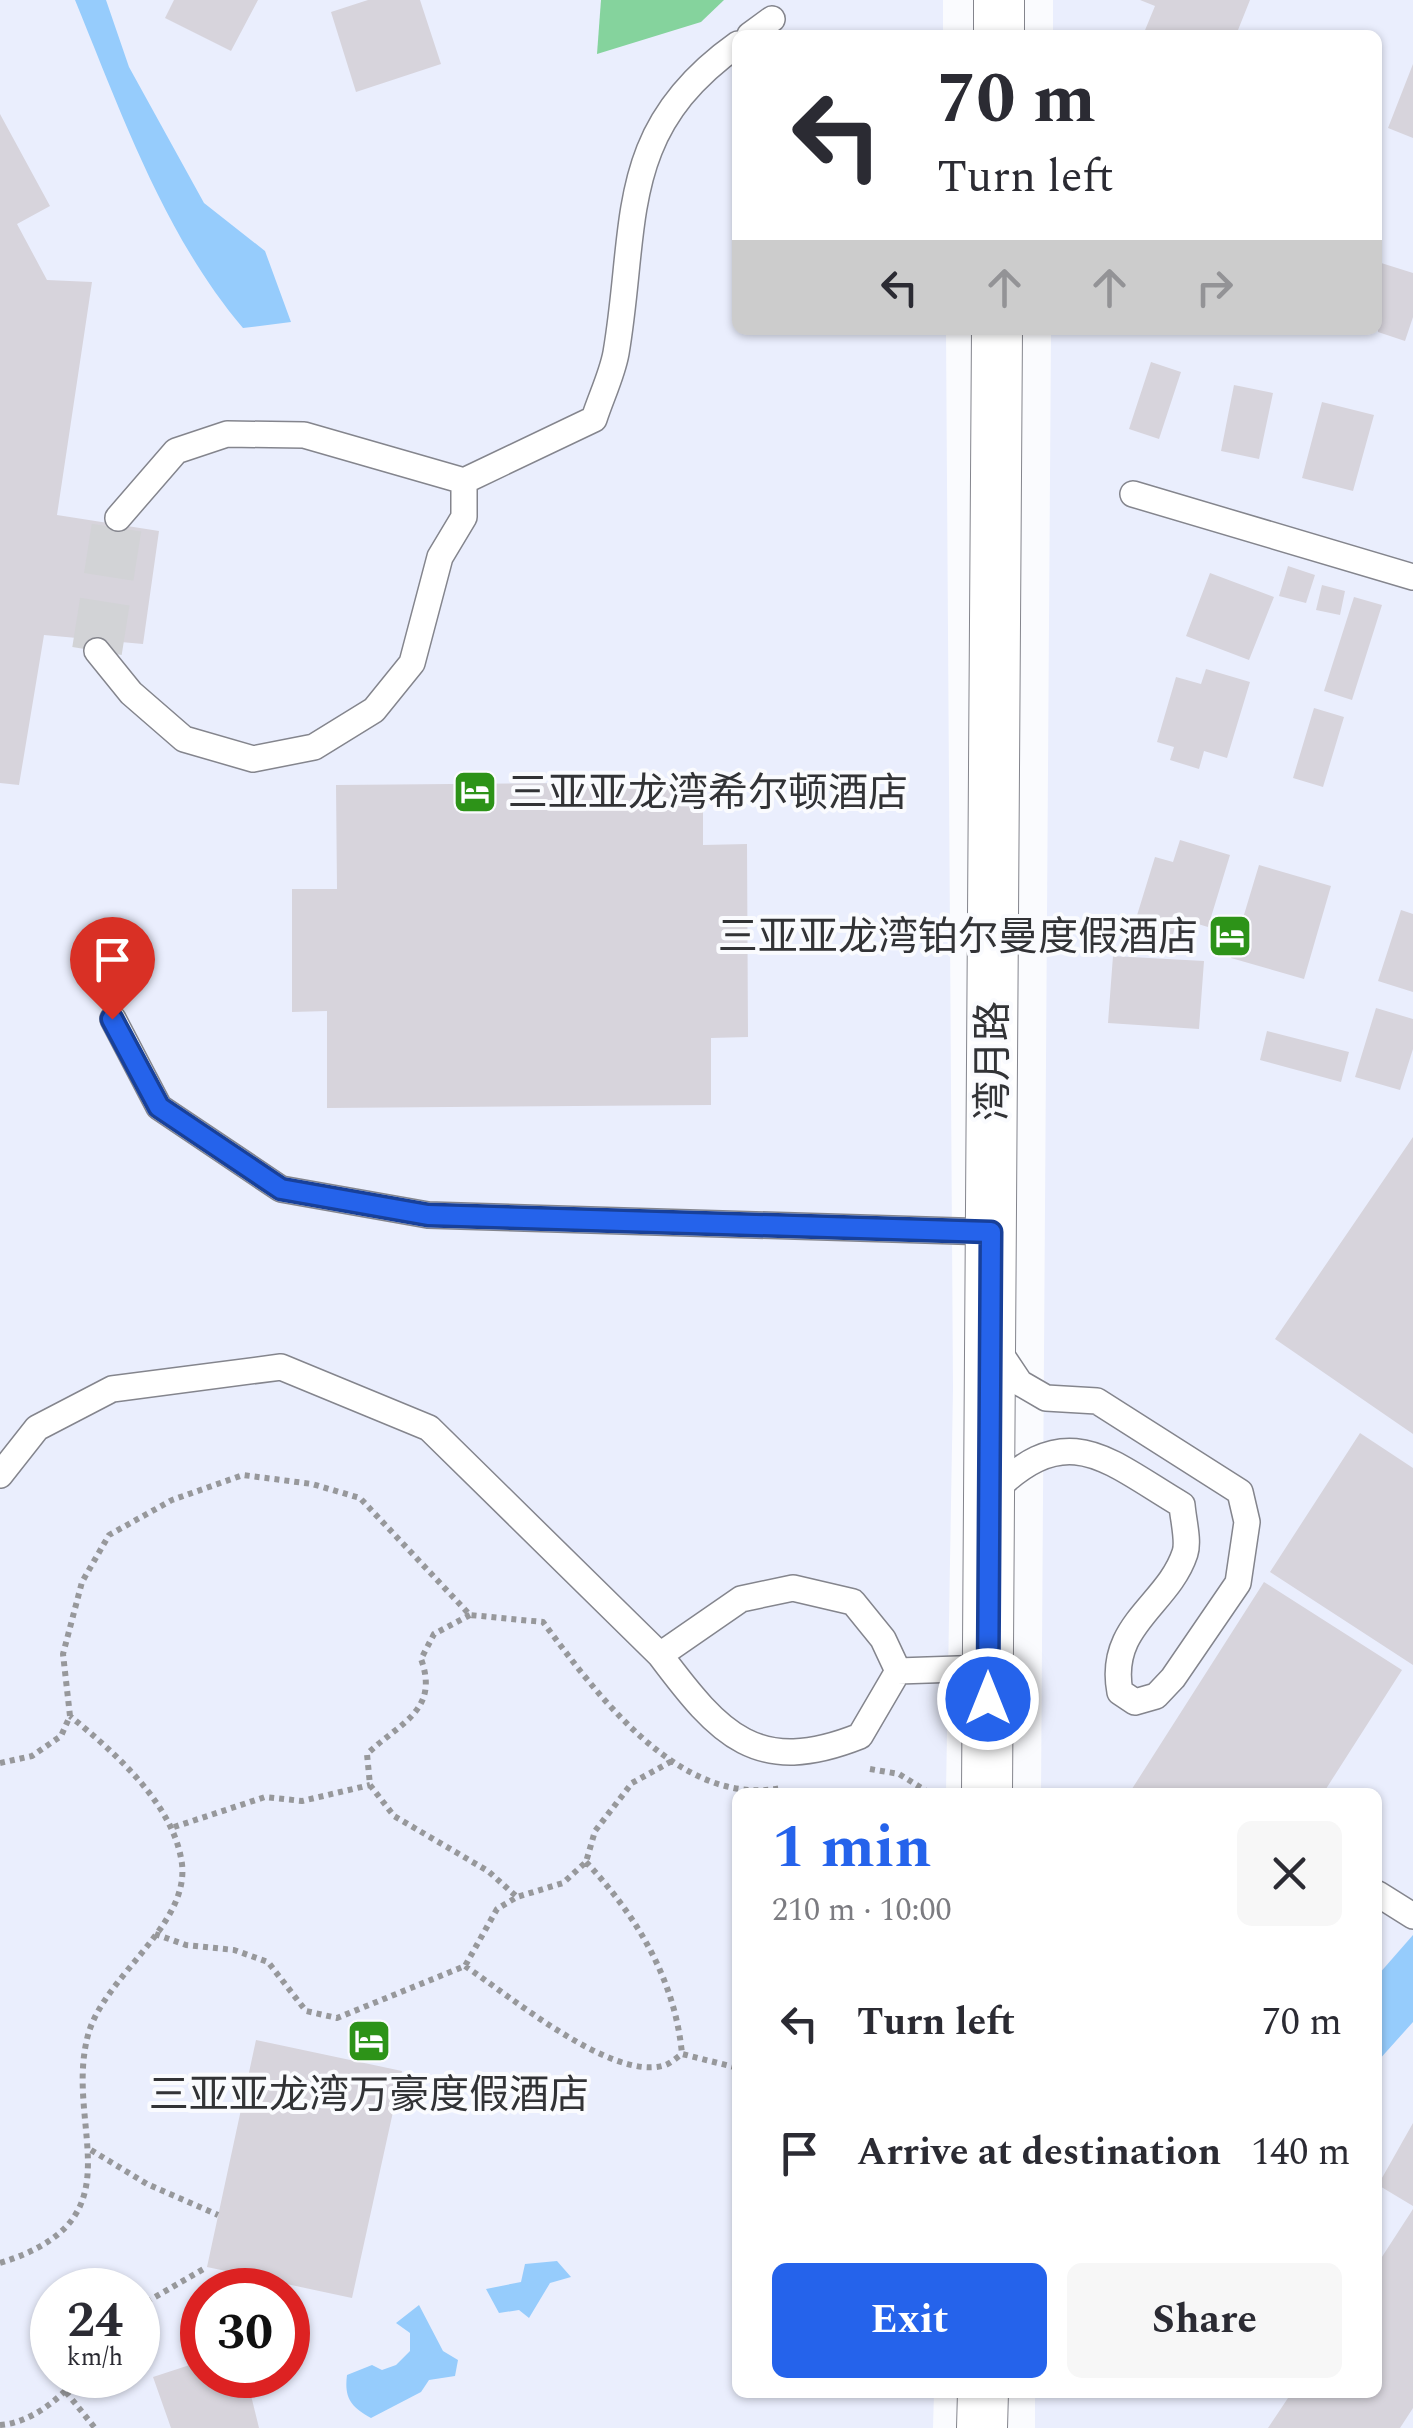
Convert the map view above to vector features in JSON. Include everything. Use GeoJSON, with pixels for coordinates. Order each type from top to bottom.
{"type":"FeatureCollection","features":[{"type":"Feature","properties":{"kind":"street"},"geometry":{"type":"LineString","coordinates":[[999,30],[1000,0]]}},
{"type":"Feature","properties":{"kind":"street","name":"湾月路"},"geometry":{"type":"LineString","coordinates":[[987,1788],[997,335]]}},
{"type":"Feature","properties":{"kind":"street"},"geometry":{"type":"LineString","coordinates":[[982,2428],[983,2398]]}},
{"type":"Feature","properties":{"kind":"lane"},"geometry":{"type":"LineString","coordinates":[[757,30],[772,20]]}},
{"type":"Feature","properties":{"kind":"lane"},"geometry":{"type":"LineString","coordinates":[[118,518],[176,451],[227,434],[304,435],[464,481],[594,419],[616,356],[629,220],[647,147],[698,72],[732,48]]}},
{"type":"Feature","properties":{"kind":"lane"},"geometry":{"type":"LineString","coordinates":[[98,650],[131,693],[184,739],[254,759],[314,747],[374,710],[412,662],[440,557],[464,517],[464,481]]}},
{"type":"Feature","properties":{"kind":"lane"},"geometry":{"type":"LineString","coordinates":[[1133,494],[1413,577]]}},
{"type":"Feature","properties":{"kind":"lane"},"geometry":{"type":"LineString","coordinates":[[112,1019],[159,1107],[281,1189],[428,1215],[991,1232]]}},
{"type":"Feature","properties":{"kind":"lane"},"geometry":{"type":"LineString","coordinates":[[989,1496],[1019,1466],[1048,1452],[1094,1452],[1182,1506],[1186,1552],[1122,1646],[1115,1669],[1120,1692],[1135,1702],[1156,1696],[1173,1678],[1238,1582],[1248,1522],[1240,1492],[1097,1401],[1046,1398],[1020,1383],[990,1339]]}},
{"type":"Feature","properties":{"kind":"lane"},"geometry":{"type":"LineString","coordinates":[[0,1475],[37,1428],[112,1390],[281,1368],[429,1428],[660,1655],[690,1694],[747,1746],[803,1754],[860,1736],[898,1671]]}},
{"type":"Feature","properties":{"kind":"lane"},"geometry":{"type":"LineString","coordinates":[[660,1655],[741,1599],[793,1588],[853,1602],[883,1638],[898,1671]]}},
{"type":"Feature","properties":{"kind":"lane"},"geometry":{"type":"LineString","coordinates":[[898,1671],[988,1668]]}},
{"type":"Feature","properties":{"kind":"lane"},"geometry":{"type":"LineString","coordinates":[[1382,1897],[1413,1916]]}},
{"type":"Feature","properties":{"kind":"path"},"geometry":{"type":"LineString","coordinates":[[0,1762],[32,1756],[61,1736],[70,1716],[63,1654],[82,1582],[110,1535],[172,1500],[243,1475],[312,1484],[360,1498],[470,1615]]}},
{"type":"Feature","properties":{"kind":"path"},"geometry":{"type":"LineString","coordinates":[[517,1897],[488,1870],[394,1816],[370,1784],[367,1754],[418,1713],[429,1680],[422,1659],[434,1634],[470,1615],[543,1622],[572,1660],[656,1751],[707,1780],[749,1788]]}},
{"type":"Feature","properties":{"kind":"path"},"geometry":{"type":"LineString","coordinates":[[0,2263],[38,2251],[71,2221],[91,2170],[84,2076],[88,2034],[113,1985],[170,1914],[182,1869],[174,1827],[103,1743],[70,1716]]}},
{"type":"Feature","properties":{"kind":"path"},"geometry":{"type":"LineString","coordinates":[[155,1934],[186,1945],[234,1950],[268,1962],[306,2011],[337,2018],[465,1966],[497,1910],[517,1897],[563,1883],[586,1862],[595,1830],[632,1784],[673,1760]]}},
{"type":"Feature","properties":{"kind":"path"},"geometry":{"type":"LineString","coordinates":[[854,1767],[899,1774],[922,1788]]}},
{"type":"Feature","properties":{"kind":"path"},"geometry":{"type":"LineString","coordinates":[[174,1827],[266,1797],[302,1802],[370,1784]]}},
{"type":"Feature","properties":{"kind":"path"},"geometry":{"type":"LineString","coordinates":[[780,1788],[799,1784]]}},
{"type":"Feature","properties":{"kind":"path"},"geometry":{"type":"LineString","coordinates":[[586,1862],[623,1902],[651,1952],[670,1993],[682,2054]]}},
{"type":"Feature","properties":{"kind":"path"},"geometry":{"type":"LineString","coordinates":[[465,1966],[594,2054],[632,2065],[664,2066],[682,2054],[732,2066]]}},
{"type":"Feature","properties":{"kind":"path"},"geometry":{"type":"LineString","coordinates":[[90,2149],[146,2184],[218,2215]]}},
{"type":"Feature","properties":{"kind":"path"},"geometry":{"type":"LineString","coordinates":[[160,2294],[207,2267]]}},
{"type":"Feature","properties":{"kind":"path"},"geometry":{"type":"LineString","coordinates":[[0,2425],[17,2424],[57,2398]]}},
{"type":"Feature","properties":{"kind":"path"},"geometry":{"type":"LineString","coordinates":[[71,2398],[95,2428]]}},
{"type":"Feature","properties":{"kind":"shaded area"},"geometry":{"type":"Polygon","coordinates":[[[0,0],[943,0],[943,30],[732,30],[732,335],[946,335],[953,1389],[946,1788],[732,1788],[732,2398],[934,2398],[933,2428],[0,2428],[0,0]]]}},
{"type":"Feature","properties":{"kind":"shaded area","name":"三亚亚龙湾铂尔曼度假酒店"},"geometry":{"type":"Polygon","coordinates":[[[1053,0],[1413,0],[1413,2428],[1035,2428],[1035,2398],[1382,2398],[1382,1788],[1041,1788],[1051,335],[1382,335],[1382,30],[1053,30],[1053,0]]]}},
{"type":"Feature","properties":{"kind":"green space"},"geometry":{"type":"Polygon","coordinates":[[[601,0],[724,0],[701,22],[597,54],[601,0]]]}},
{"type":"Feature","properties":{"kind":"water"},"geometry":{"type":"Polygon","coordinates":[[[75,0],[106,0],[129,67],[204,203],[265,251],[291,322],[243,328],[215,292],[167,213],[75,0]]]}},
{"type":"Feature","properties":{"kind":"water"},"geometry":{"type":"Polygon","coordinates":[[[1413,1935],[1413,2022],[1382,2057],[1382,1970],[1413,1935]]]}},
{"type":"Feature","properties":{"kind":"water"},"geometry":{"type":"Polygon","coordinates":[[[557,2261],[571,2277],[550,2283],[529,2318],[519,2310],[499,2313],[486,2289],[521,2282],[525,2264],[557,2261]]]}},
{"type":"Feature","properties":{"kind":"water"},"geometry":{"type":"Polygon","coordinates":[[[419,2305],[443,2351],[458,2360],[455,2376],[429,2380],[421,2392],[371,2418],[350,2401],[347,2375],[372,2365],[382,2370],[396,2365],[410,2351],[410,2333],[396,2323],[419,2305]]]}},
{"type":"Feature","properties":{"kind":"building"},"geometry":{"type":"Polygon","coordinates":[[[174,0],[258,0],[231,51],[165,18],[174,0]]]}},
{"type":"Feature","properties":{"kind":"building"},"geometry":{"type":"Polygon","coordinates":[[[368,0],[420,0],[441,64],[356,92],[331,12],[368,0]]]}},
{"type":"Feature","properties":{"kind":"building"},"geometry":{"type":"Polygon","coordinates":[[[1140,0],[1250,0],[1238,30],[1145,30],[1155,6],[1140,0]]]}},
{"type":"Feature","properties":{"kind":"building"},"geometry":{"type":"Polygon","coordinates":[[[1413,64],[1413,138],[1388,128],[1413,64]]]}},
{"type":"Feature","properties":{"kind":"building"},"geometry":{"type":"Polygon","coordinates":[[[0,114],[50,206],[17,224],[47,280],[92,282],[57,515],[159,531],[143,644],[44,635],[19,785],[0,783],[0,114]]]}},
{"type":"Feature","properties":{"kind":"building"},"geometry":{"type":"Polygon","coordinates":[[[1382,263],[1413,273],[1413,317],[1405,341],[1382,333],[1382,263]]]}},
{"type":"Feature","properties":{"kind":"building"},"geometry":{"type":"Polygon","coordinates":[[[1151,362],[1181,372],[1159,439],[1129,429],[1151,362]]]}},
{"type":"Feature","properties":{"kind":"building"},"geometry":{"type":"Polygon","coordinates":[[[1234,385],[1273,393],[1259,459],[1221,451],[1234,385]]]}},
{"type":"Feature","properties":{"kind":"building"},"geometry":{"type":"Polygon","coordinates":[[[1322,402],[1374,415],[1353,491],[1302,478],[1322,402]]]}},
{"type":"Feature","properties":{"kind":"building"},"geometry":{"type":"Polygon","coordinates":[[[1288,566],[1315,575],[1306,603],[1279,596],[1288,566]]]}},
{"type":"Feature","properties":{"kind":"building"},"geometry":{"type":"Polygon","coordinates":[[[1210,573],[1274,597],[1249,660],[1186,636],[1210,573]]]}},
{"type":"Feature","properties":{"kind":"building"},"geometry":{"type":"Polygon","coordinates":[[[1322,585],[1345,591],[1340,615],[1316,610],[1322,585]]]}},
{"type":"Feature","properties":{"kind":"building"},"geometry":{"type":"Polygon","coordinates":[[[1354,597],[1382,605],[1352,700],[1324,691],[1354,597]]]}},
{"type":"Feature","properties":{"kind":"building"},"geometry":{"type":"Polygon","coordinates":[[[1206,669],[1250,682],[1227,758],[1204,751],[1199,769],[1170,760],[1174,747],[1157,742],[1176,677],[1201,684],[1206,669]]]}},
{"type":"Feature","properties":{"kind":"building"},"geometry":{"type":"Polygon","coordinates":[[[1314,708],[1344,717],[1323,787],[1293,778],[1314,708]]]}},
{"type":"Feature","properties":{"kind":"building"},"geometry":{"type":"Polygon","coordinates":[[[703,782],[703,845],[747,844],[748,1037],[711,1038],[711,1105],[327,1108],[327,1011],[292,1012],[292,889],[337,889],[336,785],[703,782]]]}},
{"type":"Feature","properties":{"kind":"building"},"geometry":{"type":"Polygon","coordinates":[[[1180,840],[1230,855],[1208,927],[1178,918],[1172,937],[1134,925],[1155,857],[1173,862],[1180,840]]]}},
{"type":"Feature","properties":{"kind":"building"},"geometry":{"type":"Polygon","coordinates":[[[1259,865],[1331,886],[1304,979],[1231,958],[1259,865]]]}},
{"type":"Feature","properties":{"kind":"building"},"geometry":{"type":"Polygon","coordinates":[[[1401,910],[1413,914],[1413,992],[1378,981],[1401,910]]]}},
{"type":"Feature","properties":{"kind":"building"},"geometry":{"type":"Polygon","coordinates":[[[1113,956],[1204,961],[1199,1029],[1108,1023],[1113,956]]]}},
{"type":"Feature","properties":{"kind":"building"},"geometry":{"type":"Polygon","coordinates":[[[1376,1008],[1413,1019],[1413,1049],[1400,1090],[1355,1077],[1376,1008]]]}},
{"type":"Feature","properties":{"kind":"building"},"geometry":{"type":"Polygon","coordinates":[[[1267,1031],[1349,1052],[1341,1082],[1260,1060],[1267,1031]]]}},
{"type":"Feature","properties":{"kind":"building"},"geometry":{"type":"Polygon","coordinates":[[[1413,1137],[1413,1434],[1275,1339],[1413,1137]]]}},
{"type":"Feature","properties":{"kind":"building"},"geometry":{"type":"Polygon","coordinates":[[[1360,1433],[1413,1468],[1413,1665],[1270,1572],[1360,1433]]]}},
{"type":"Feature","properties":{"kind":"building"},"geometry":{"type":"Polygon","coordinates":[[[1264,1582],[1402,1670],[1327,1788],[1133,1788],[1264,1582]]]}},
{"type":"Feature","properties":{"kind":"building"},"geometry":{"type":"Polygon","coordinates":[[[256,2040],[402,2071],[352,2298],[310,2289],[310,2268],[207,2267],[256,2040]]]}},
{"type":"Feature","properties":{"kind":"building"},"geometry":{"type":"Polygon","coordinates":[[[1413,2123],[1413,2206],[1382,2187],[1382,2178],[1413,2123]]]}},
{"type":"Feature","properties":{"kind":"building"},"geometry":{"type":"Polygon","coordinates":[[[1413,2209],[1413,2408],[1400,2428],[1268,2428],[1288,2398],[1382,2398],[1382,2257],[1413,2209]]]}},
{"type":"Feature","properties":{"kind":"building"},"geometry":{"type":"Polygon","coordinates":[[[180,2368],[180,2398],[252,2398],[259,2428],[171,2428],[160,2397],[160,2375],[180,2368]]]}},
{"type":"Feature","properties":{"kind":"tunnel"},"geometry":{"type":"LineString","coordinates":[[97,651],[118,518]]}},
{"type":"Feature","properties":{"kind":"place","name":"三亚亚龙湾希尔顿酒店"},"geometry":{"type":"Point","coordinates":[475,792]}},
{"type":"Feature","properties":{"kind":"place","name":"三亚亚龙湾铂尔曼度假酒店"},"geometry":{"type":"Point","coordinates":[1230,936]}},
{"type":"Feature","properties":{"kind":"place","name":"三亚亚龙湾万豪度假酒店"},"geometry":{"type":"Point","coordinates":[369,2041]}},
{"type":"Feature","properties":{"kind":"route"},"geometry":{"type":"LineString","coordinates":[[112,1019],[159,1107],[281,1189],[428,1215],[991,1232],[988,1699]]}}]}
